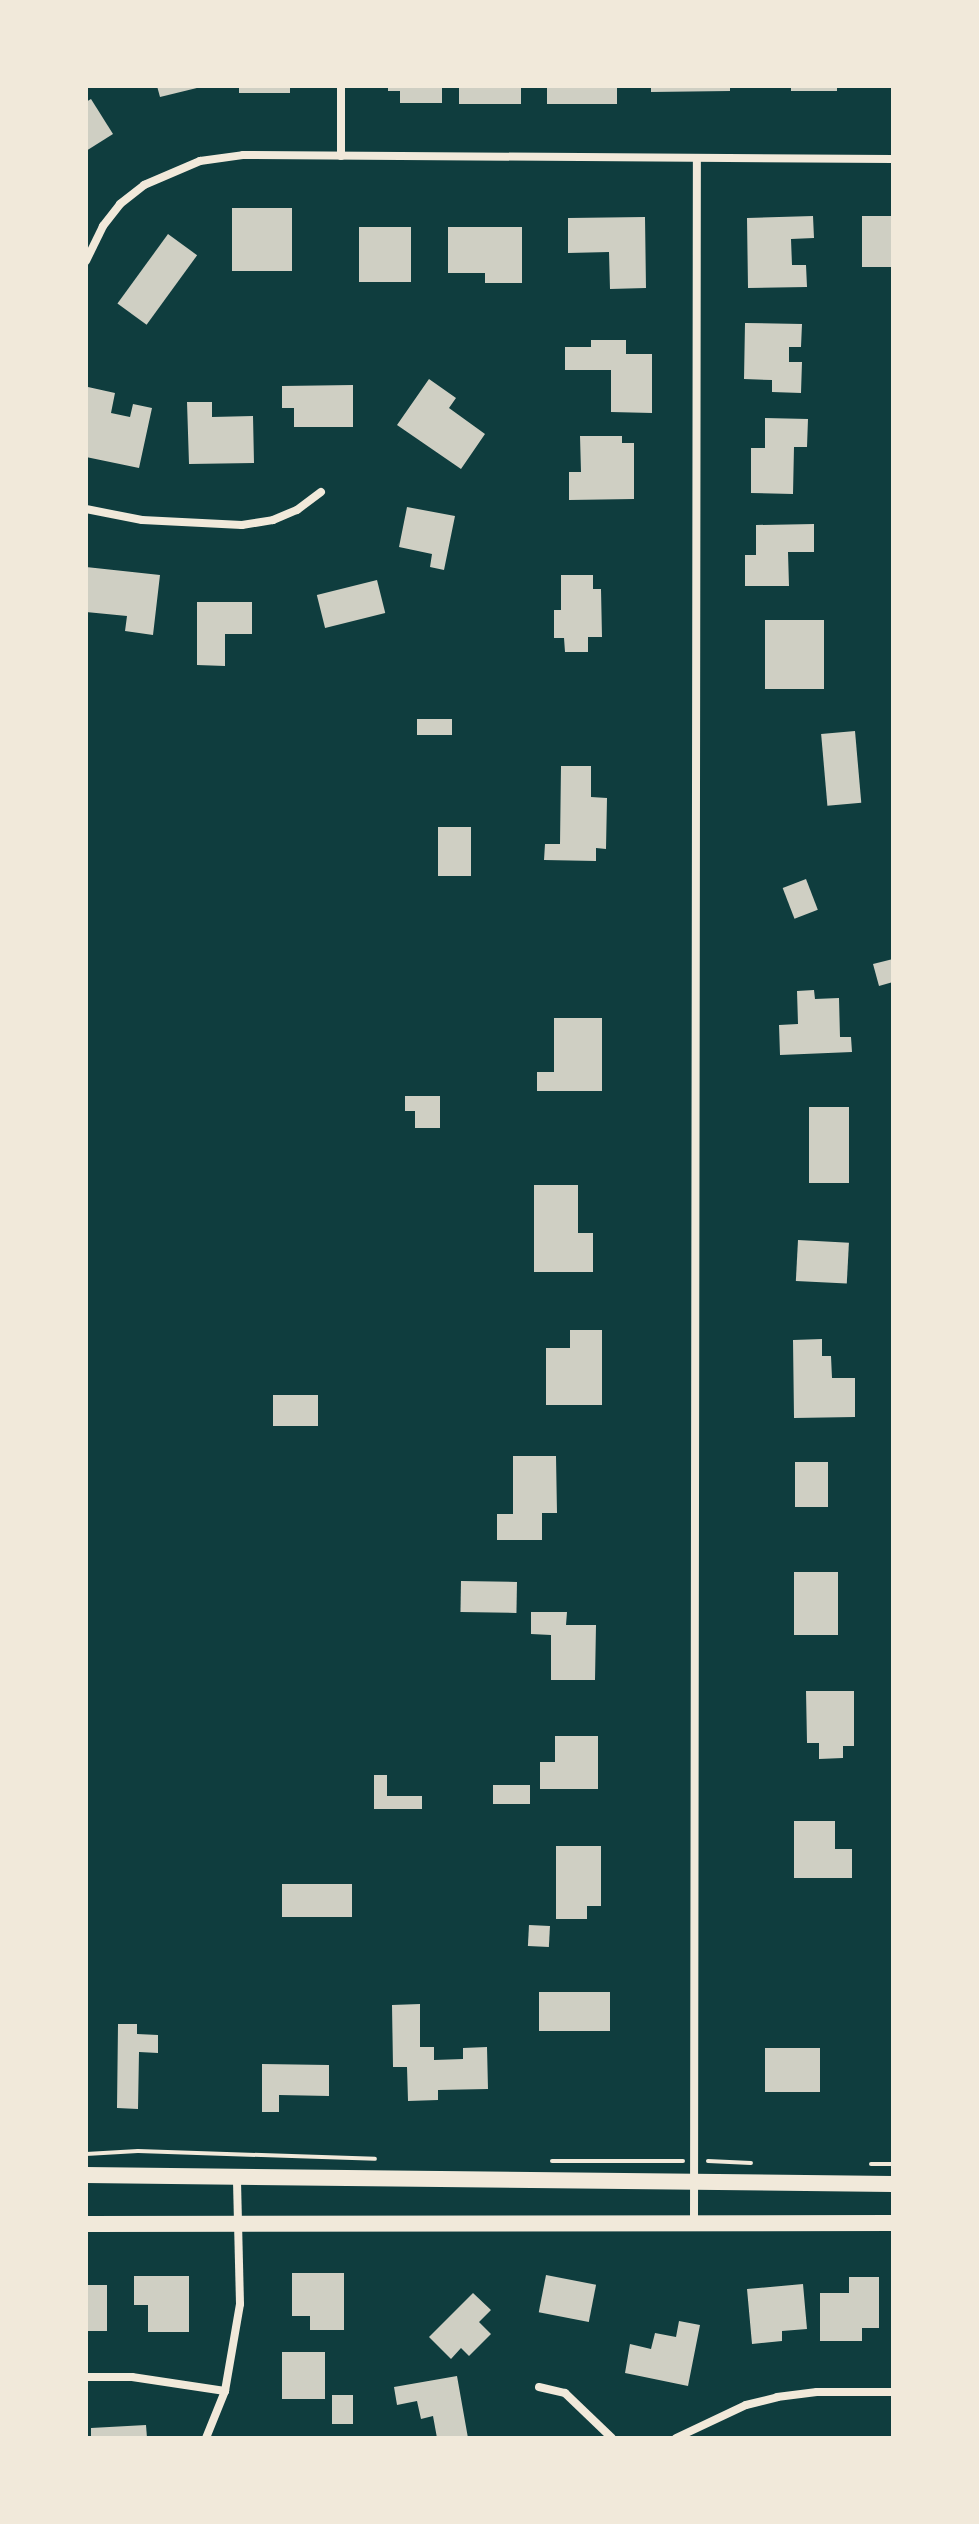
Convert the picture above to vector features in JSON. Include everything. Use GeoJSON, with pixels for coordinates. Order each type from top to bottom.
{"type":"FeatureCollection","features":[{"type":"Feature","properties":{"kind":"main road"},"geometry":{"type":"LineString","coordinates":[[86,2175],[893,2184]]}},
{"type":"Feature","properties":{"kind":"main road"},"geometry":{"type":"LineString","coordinates":[[86,2224],[893,2223]]}},
{"type":"Feature","properties":{"kind":"street"},"geometry":{"type":"LineString","coordinates":[[341,86],[341,156]]}},
{"type":"Feature","properties":{"kind":"street"},"geometry":{"type":"LineString","coordinates":[[86,261],[103,226],[120,204],[144,185],[186,167],[243,155],[893,159]]}},
{"type":"Feature","properties":{"kind":"street"},"geometry":{"type":"LineString","coordinates":[[694,2221],[697,160]]}},
{"type":"Feature","properties":{"kind":"street"},"geometry":{"type":"LineString","coordinates":[[86,509],[142,520],[242,525],[273,520],[297,510],[321,492]]}},
{"type":"Feature","properties":{"kind":"street"},"geometry":{"type":"LineString","coordinates":[[206,2438],[225,2391],[240,2304],[237,2177]]}},
{"type":"Feature","properties":{"kind":"street"},"geometry":{"type":"LineString","coordinates":[[86,2377],[132,2377],[225,2391]]}},
{"type":"Feature","properties":{"kind":"street"},"geometry":{"type":"LineString","coordinates":[[539,2387],[565,2393],[612,2438]]}},
{"type":"Feature","properties":{"kind":"street"},"geometry":{"type":"LineString","coordinates":[[676,2438],[746,2405],[777,2397],[817,2392],[893,2392]]}},
{"type":"Feature","properties":{"kind":"path"},"geometry":{"type":"LineString","coordinates":[[86,2154],[138,2151],[380,2160]]}},
{"type":"Feature","properties":{"kind":"path"},"geometry":{"type":"LineString","coordinates":[[541,2162],[573,2159],[764,2164]]}},
{"type":"Feature","properties":{"kind":"path"},"geometry":{"type":"LineString","coordinates":[[863,2164],[893,2164]]}},
{"type":"Feature","properties":{"kind":"building"},"geometry":{"type":"Polygon","coordinates":[[[157,86],[201,86],[201,87],[160,97],[157,86]]]}},
{"type":"Feature","properties":{"kind":"building"},"geometry":{"type":"Polygon","coordinates":[[[239,86],[290,86],[290,93],[239,93],[239,86]]]}},
{"type":"Feature","properties":{"kind":"building"},"geometry":{"type":"Polygon","coordinates":[[[388,86],[442,86],[442,103],[400,103],[400,91],[388,91],[388,86]]]}},
{"type":"Feature","properties":{"kind":"building"},"geometry":{"type":"Polygon","coordinates":[[[459,86],[521,86],[521,104],[459,104],[459,86]]]}},
{"type":"Feature","properties":{"kind":"building"},"geometry":{"type":"Polygon","coordinates":[[[547,86],[617,86],[617,104],[547,104],[547,86]]]}},
{"type":"Feature","properties":{"kind":"building"},"geometry":{"type":"Polygon","coordinates":[[[651,86],[730,86],[730,91],[651,92],[651,86]]]}},
{"type":"Feature","properties":{"kind":"building"},"geometry":{"type":"Polygon","coordinates":[[[791,86],[837,86],[837,91],[791,91],[791,86]]]}},
{"type":"Feature","properties":{"kind":"building"},"geometry":{"type":"Polygon","coordinates":[[[91,99],[113,134],[86,151],[86,102],[91,99]]]}},
{"type":"Feature","properties":{"kind":"building"},"geometry":{"type":"Polygon","coordinates":[[[232,208],[292,208],[292,271],[232,271],[232,208]]]}},
{"type":"Feature","properties":{"kind":"building"},"geometry":{"type":"Polygon","coordinates":[[[813,216],[814,238],[791,239],[792,265],[806,265],[807,287],[748,288],[747,218],[813,216]]]}},
{"type":"Feature","properties":{"kind":"building"},"geometry":{"type":"Polygon","coordinates":[[[862,216],[893,216],[893,267],[862,267],[862,216]]]}},
{"type":"Feature","properties":{"kind":"building"},"geometry":{"type":"Polygon","coordinates":[[[645,217],[646,288],[610,289],[609,252],[568,253],[568,218],[645,217]]]}},
{"type":"Feature","properties":{"kind":"building"},"geometry":{"type":"Polygon","coordinates":[[[359,227],[411,227],[411,282],[359,282],[359,227]]]}},
{"type":"Feature","properties":{"kind":"building"},"geometry":{"type":"Polygon","coordinates":[[[448,227],[522,227],[522,283],[485,283],[485,273],[448,273],[448,227]]]}},
{"type":"Feature","properties":{"kind":"building"},"geometry":{"type":"Polygon","coordinates":[[[168,234],[197,255],[147,325],[117,304],[168,234]]]}},
{"type":"Feature","properties":{"kind":"building"},"geometry":{"type":"Polygon","coordinates":[[[745,323],[802,324],[801,347],[789,347],[789,362],[802,362],[801,393],[772,392],[772,380],[744,379],[745,323]]]}},
{"type":"Feature","properties":{"kind":"building"},"geometry":{"type":"Polygon","coordinates":[[[591,340],[626,340],[626,354],[652,354],[652,413],[611,412],[611,370],[565,370],[565,347],[591,347],[591,340]]]}},
{"type":"Feature","properties":{"kind":"building"},"geometry":{"type":"Polygon","coordinates":[[[429,379],[456,398],[449,408],[485,434],[461,469],[397,425],[429,379]]]}},
{"type":"Feature","properties":{"kind":"building"},"geometry":{"type":"Polygon","coordinates":[[[353,385],[353,427],[294,427],[294,408],[282,408],[282,386],[353,385]]]}},
{"type":"Feature","properties":{"kind":"building"},"geometry":{"type":"Polygon","coordinates":[[[88,387],[115,393],[111,413],[130,417],[133,404],[152,408],[139,468],[86,457],[88,387]]]}},
{"type":"Feature","properties":{"kind":"building"},"geometry":{"type":"Polygon","coordinates":[[[187,402],[212,402],[212,417],[253,416],[254,463],[189,464],[187,402]]]}},
{"type":"Feature","properties":{"kind":"building"},"geometry":{"type":"Polygon","coordinates":[[[765,418],[808,419],[807,447],[794,447],[793,494],[751,493],[751,448],[765,448],[765,418]]]}},
{"type":"Feature","properties":{"kind":"building"},"geometry":{"type":"Polygon","coordinates":[[[580,436],[622,436],[622,443],[634,443],[634,499],[569,500],[569,472],[581,472],[580,436]]]}},
{"type":"Feature","properties":{"kind":"building"},"geometry":{"type":"Polygon","coordinates":[[[407,507],[455,516],[444,570],[430,567],[432,554],[399,547],[407,507]]]}},
{"type":"Feature","properties":{"kind":"building"},"geometry":{"type":"Polygon","coordinates":[[[814,524],[814,552],[788,552],[789,586],[745,586],[745,555],[756,555],[756,525],[814,524]]]}},
{"type":"Feature","properties":{"kind":"building"},"geometry":{"type":"Polygon","coordinates":[[[86,567],[160,575],[153,635],[125,631],[127,616],[86,612],[86,567]]]}},
{"type":"Feature","properties":{"kind":"building"},"geometry":{"type":"Polygon","coordinates":[[[561,575],[593,575],[593,589],[601,589],[602,637],[588,637],[588,652],[565,652],[564,638],[554,638],[554,610],[561,610],[561,575]]]}},
{"type":"Feature","properties":{"kind":"building"},"geometry":{"type":"Polygon","coordinates":[[[377,580],[385,613],[325,628],[317,595],[377,580]]]}},
{"type":"Feature","properties":{"kind":"building"},"geometry":{"type":"Polygon","coordinates":[[[197,602],[252,602],[252,634],[225,634],[225,666],[197,665],[197,602]]]}},
{"type":"Feature","properties":{"kind":"building"},"geometry":{"type":"Polygon","coordinates":[[[765,620],[824,620],[824,689],[765,689],[765,620]]]}},
{"type":"Feature","properties":{"kind":"building"},"geometry":{"type":"Polygon","coordinates":[[[417,719],[452,719],[452,735],[417,735],[417,719]]]}},
{"type":"Feature","properties":{"kind":"building"},"geometry":{"type":"Polygon","coordinates":[[[855,731],[861,803],[827,806],[821,734],[855,731]]]}},
{"type":"Feature","properties":{"kind":"building"},"geometry":{"type":"Polygon","coordinates":[[[561,766],[591,766],[591,797],[607,798],[606,849],[596,848],[596,861],[544,860],[545,844],[560,844],[561,766]]]}},
{"type":"Feature","properties":{"kind":"building"},"geometry":{"type":"Polygon","coordinates":[[[438,827],[471,827],[471,876],[438,876],[438,827]]]}},
{"type":"Feature","properties":{"kind":"building"},"geometry":{"type":"Polygon","coordinates":[[[806,879],[818,910],[794,919],[783,888],[806,879]]]}},
{"type":"Feature","properties":{"kind":"building"},"geometry":{"type":"Polygon","coordinates":[[[893,959],[893,982],[879,986],[873,964],[893,959]]]}},
{"type":"Feature","properties":{"kind":"building"},"geometry":{"type":"Polygon","coordinates":[[[814,990],[815,999],[839,998],[840,1037],[851,1037],[852,1052],[780,1055],[779,1025],[798,1024],[797,991],[814,990]]]}},
{"type":"Feature","properties":{"kind":"building"},"geometry":{"type":"Polygon","coordinates":[[[554,1018],[602,1018],[602,1091],[537,1091],[537,1072],[554,1072],[554,1018]]]}},
{"type":"Feature","properties":{"kind":"building"},"geometry":{"type":"Polygon","coordinates":[[[405,1096],[440,1096],[440,1128],[415,1128],[415,1111],[405,1111],[405,1096]]]}},
{"type":"Feature","properties":{"kind":"building"},"geometry":{"type":"Polygon","coordinates":[[[809,1107],[849,1107],[849,1183],[809,1183],[809,1107]]]}},
{"type":"Feature","properties":{"kind":"building"},"geometry":{"type":"Polygon","coordinates":[[[534,1185],[578,1185],[578,1233],[593,1233],[593,1272],[534,1272],[534,1185]]]}},
{"type":"Feature","properties":{"kind":"building"},"geometry":{"type":"Polygon","coordinates":[[[798,1240],[849,1243],[847,1284],[796,1281],[798,1240]]]}},
{"type":"Feature","properties":{"kind":"building"},"geometry":{"type":"Polygon","coordinates":[[[570,1330],[602,1330],[602,1405],[546,1405],[546,1348],[570,1348],[570,1330]]]}},
{"type":"Feature","properties":{"kind":"building"},"geometry":{"type":"Polygon","coordinates":[[[822,1339],[822,1356],[831,1356],[832,1378],[855,1378],[855,1417],[794,1418],[793,1340],[822,1339]]]}},
{"type":"Feature","properties":{"kind":"building"},"geometry":{"type":"Polygon","coordinates":[[[273,1395],[318,1395],[318,1426],[273,1426],[273,1395]]]}},
{"type":"Feature","properties":{"kind":"building"},"geometry":{"type":"Polygon","coordinates":[[[513,1456],[556,1456],[557,1513],[542,1513],[542,1540],[497,1540],[497,1514],[513,1514],[513,1456]]]}},
{"type":"Feature","properties":{"kind":"building"},"geometry":{"type":"Polygon","coordinates":[[[795,1462],[828,1462],[828,1507],[795,1507],[795,1462]]]}},
{"type":"Feature","properties":{"kind":"building"},"geometry":{"type":"Polygon","coordinates":[[[794,1572],[838,1572],[838,1635],[794,1635],[794,1572]]]}},
{"type":"Feature","properties":{"kind":"building"},"geometry":{"type":"Polygon","coordinates":[[[461,1581],[517,1582],[516,1613],[460,1612],[461,1581]]]}},
{"type":"Feature","properties":{"kind":"building"},"geometry":{"type":"Polygon","coordinates":[[[531,1612],[567,1612],[566,1625],[596,1625],[595,1680],[551,1680],[551,1635],[531,1634],[531,1612]]]}},
{"type":"Feature","properties":{"kind":"building"},"geometry":{"type":"Polygon","coordinates":[[[806,1691],[854,1691],[854,1746],[843,1746],[843,1758],[819,1759],[819,1743],[807,1743],[806,1691]]]}},
{"type":"Feature","properties":{"kind":"building"},"geometry":{"type":"Polygon","coordinates":[[[555,1736],[598,1736],[598,1789],[540,1789],[540,1762],[555,1762],[555,1736]]]}},
{"type":"Feature","properties":{"kind":"building"},"geometry":{"type":"Polygon","coordinates":[[[374,1775],[387,1775],[387,1796],[422,1796],[422,1809],[374,1809],[374,1775]]]}},
{"type":"Feature","properties":{"kind":"building"},"geometry":{"type":"Polygon","coordinates":[[[493,1785],[530,1785],[530,1804],[493,1804],[493,1785]]]}},
{"type":"Feature","properties":{"kind":"building"},"geometry":{"type":"Polygon","coordinates":[[[794,1821],[835,1821],[835,1849],[852,1849],[852,1878],[794,1878],[794,1821]]]}},
{"type":"Feature","properties":{"kind":"building"},"geometry":{"type":"Polygon","coordinates":[[[556,1846],[601,1846],[601,1906],[587,1906],[587,1919],[556,1919],[556,1846]]]}},
{"type":"Feature","properties":{"kind":"building"},"geometry":{"type":"Polygon","coordinates":[[[282,1884],[352,1884],[352,1917],[282,1917],[282,1884]]]}},
{"type":"Feature","properties":{"kind":"building"},"geometry":{"type":"Polygon","coordinates":[[[529,1925],[550,1926],[549,1947],[528,1946],[529,1925]]]}},
{"type":"Feature","properties":{"kind":"building"},"geometry":{"type":"Polygon","coordinates":[[[539,1992],[610,1992],[610,2031],[539,2031],[539,1992]]]}},
{"type":"Feature","properties":{"kind":"building"},"geometry":{"type":"Polygon","coordinates":[[[420,2004],[420,2047],[434,2047],[434,2060],[463,2059],[463,2048],[487,2047],[488,2089],[438,2090],[438,2100],[408,2101],[407,2067],[393,2067],[392,2005],[420,2004]]]}},
{"type":"Feature","properties":{"kind":"building"},"geometry":{"type":"Polygon","coordinates":[[[118,2024],[137,2024],[137,2034],[158,2035],[158,2053],[139,2052],[138,2109],[117,2108],[118,2024]]]}},
{"type":"Feature","properties":{"kind":"building"},"geometry":{"type":"Polygon","coordinates":[[[765,2048],[820,2048],[820,2092],[765,2092],[765,2048]]]}},
{"type":"Feature","properties":{"kind":"building"},"geometry":{"type":"Polygon","coordinates":[[[262,2064],[329,2065],[329,2096],[279,2095],[279,2112],[262,2112],[262,2064]]]}},
{"type":"Feature","properties":{"kind":"building"},"geometry":{"type":"Polygon","coordinates":[[[292,2273],[344,2273],[344,2330],[310,2330],[310,2316],[292,2316],[292,2273]]]}},
{"type":"Feature","properties":{"kind":"building"},"geometry":{"type":"Polygon","coordinates":[[[546,2275],[596,2285],[589,2322],[539,2312],[546,2275]]]}},
{"type":"Feature","properties":{"kind":"building"},"geometry":{"type":"Polygon","coordinates":[[[134,2276],[189,2276],[189,2332],[148,2332],[148,2305],[134,2305],[134,2276]]]}},
{"type":"Feature","properties":{"kind":"building"},"geometry":{"type":"Polygon","coordinates":[[[849,2277],[879,2277],[879,2328],[862,2328],[862,2341],[820,2341],[820,2293],[849,2293],[849,2277]]]}},
{"type":"Feature","properties":{"kind":"building"},"geometry":{"type":"Polygon","coordinates":[[[803,2284],[807,2329],[782,2331],[782,2341],[752,2344],[747,2289],[803,2284]]]}},
{"type":"Feature","properties":{"kind":"building"},"geometry":{"type":"Polygon","coordinates":[[[86,2285],[107,2285],[107,2331],[86,2331],[86,2285]]]}},
{"type":"Feature","properties":{"kind":"building"},"geometry":{"type":"Polygon","coordinates":[[[473,2293],[491,2310],[479,2322],[491,2334],[469,2356],[461,2348],[451,2359],[429,2337],[473,2293]]]}},
{"type":"Feature","properties":{"kind":"building"},"geometry":{"type":"Polygon","coordinates":[[[679,2321],[700,2325],[688,2386],[625,2373],[630,2344],[651,2349],[655,2333],[676,2337],[679,2321]]]}},
{"type":"Feature","properties":{"kind":"building"},"geometry":{"type":"Polygon","coordinates":[[[282,2352],[325,2352],[325,2399],[282,2399],[282,2352]]]}},
{"type":"Feature","properties":{"kind":"building"},"geometry":{"type":"Polygon","coordinates":[[[457,2376],[468,2438],[437,2438],[433,2416],[421,2419],[417,2401],[397,2405],[394,2387],[457,2376]]]}},
{"type":"Feature","properties":{"kind":"building"},"geometry":{"type":"Polygon","coordinates":[[[332,2395],[353,2395],[353,2424],[332,2424],[332,2395]]]}},
{"type":"Feature","properties":{"kind":"building"},"geometry":{"type":"Polygon","coordinates":[[[146,2425],[147,2438],[91,2438],[91,2428],[146,2425]]]}}]}
